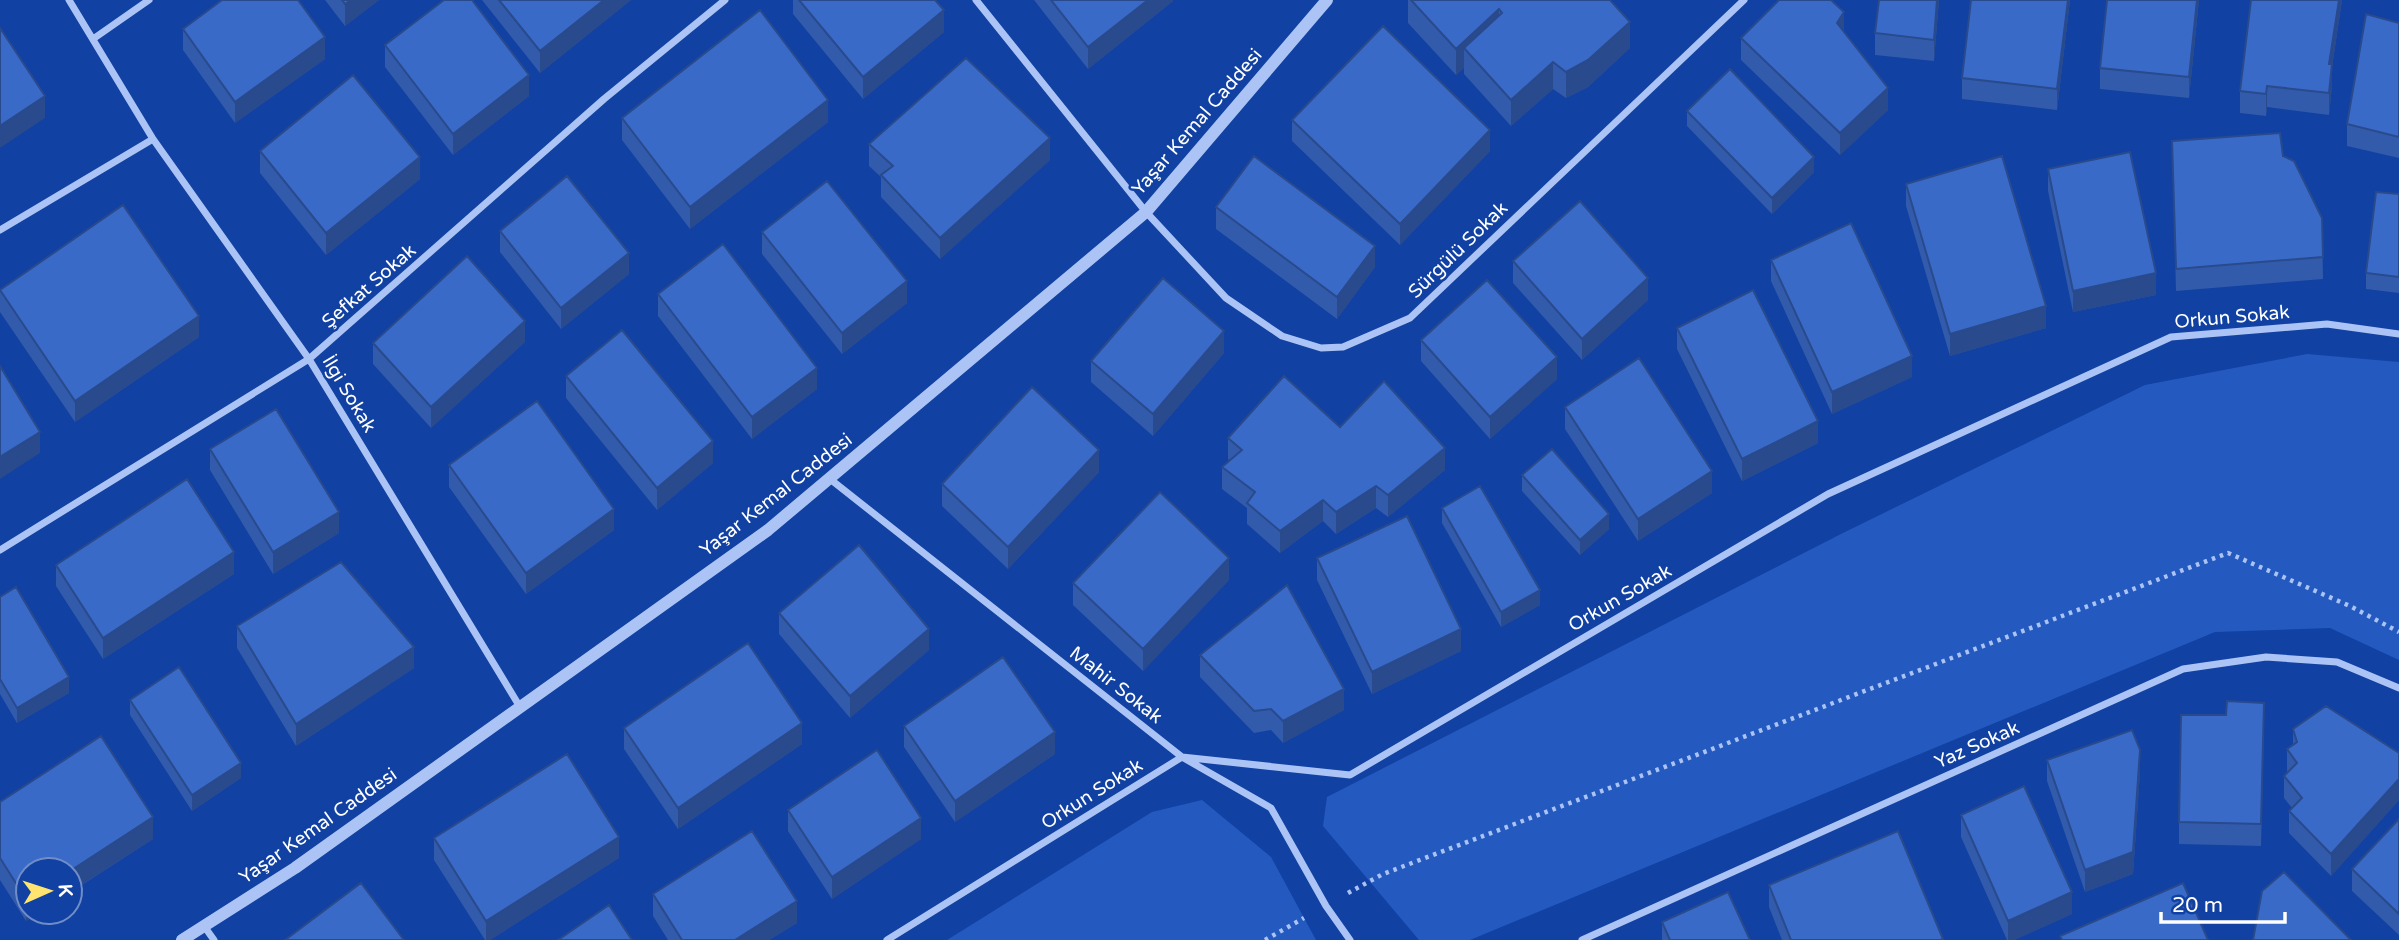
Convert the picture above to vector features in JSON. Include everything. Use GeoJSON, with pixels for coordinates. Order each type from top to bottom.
{"type":"FeatureCollection","features":[{"type":"Feature","properties":{"kind":"street","name":"İlgi Sokak"},"geometry":{"type":"LineString","coordinates":[[69,0],[153,139],[310,359],[520,707]]}},
{"type":"Feature","properties":{"kind":"street"},"geometry":{"type":"LineString","coordinates":[[93,39],[149,0]]}},
{"type":"Feature","properties":{"kind":"street","name":"Şefkat Sokak"},"geometry":{"type":"LineString","coordinates":[[0,550],[310,359],[604,99],[725,0]]}},
{"type":"Feature","properties":{"kind":"street","name":"Sürgülü Sokak"},"geometry":{"type":"LineString","coordinates":[[976,0],[1146,212],[1226,298],[1282,335],[1321,348],[1343,347],[1410,318],[1744,0]]}},
{"type":"Feature","properties":{"kind":"street","name":"Yaşar Kemal Caddesi"},"geometry":{"type":"LineString","coordinates":[[182,940],[295,868],[768,530],[1146,212],[1327,0]]}},
{"type":"Feature","properties":{"kind":"street"},"geometry":{"type":"LineString","coordinates":[[0,230],[153,139]]}},
{"type":"Feature","properties":{"kind":"street","name":"Orkun Sokak"},"geometry":{"type":"LineString","coordinates":[[887,940],[1182,757],[1350,775],[1828,494],[2171,337],[2327,324],[2399,334]]}},
{"type":"Feature","properties":{"kind":"street","name":"Mahir Sokak"},"geometry":{"type":"LineString","coordinates":[[830,479],[1182,757],[1271,808],[1326,906],[1350,940]]}},
{"type":"Feature","properties":{"kind":"street","name":"Yaz Sokak"},"geometry":{"type":"LineString","coordinates":[[1582,940],[2183,669],[2266,657],[2337,662],[2399,688]]}},
{"type":"Feature","properties":{"kind":"street"},"geometry":{"type":"LineString","coordinates":[[204,926],[214,940]]}},
{"type":"Feature","properties":{"kind":"path"},"geometry":{"type":"LineString","coordinates":[[1265,940],[1395,869],[2228,552],[2350,606],[2399,632]]}},
{"type":"Feature","properties":{"kind":"shaded area"},"geometry":{"type":"Polygon","coordinates":[[[2307,354],[2399,362],[2399,660],[2330,628],[2215,632],[1470,940],[1419,940],[1323,826],[1327,797],[1843,533],[2145,385],[2307,354]]]}},
{"type":"Feature","properties":{"kind":"shaded area"},"geometry":{"type":"Polygon","coordinates":[[[1202,800],[1271,857],[1316,940],[947,940],[1152,812],[1202,800]]]}},
{"type":"Feature","properties":{"kind":"building"},"geometry":{"type":"Polygon","coordinates":[[[222,0],[298,0],[325,37],[235,102],[183,29],[222,0]]]}},
{"type":"Feature","properties":{"kind":"building"},"geometry":{"type":"Polygon","coordinates":[[[444,0],[472,0],[529,75],[453,134],[385,45],[444,0]]]}},
{"type":"Feature","properties":{"kind":"building"},"geometry":{"type":"Polygon","coordinates":[[[499,0],[604,0],[540,51],[499,0]]]}},
{"type":"Feature","properties":{"kind":"building"},"geometry":{"type":"Polygon","coordinates":[[[799,0],[935,0],[944,10],[863,77],[799,0]]]}},
{"type":"Feature","properties":{"kind":"building"},"geometry":{"type":"Polygon","coordinates":[[[1051,0],[1148,0],[1088,47],[1051,0]]]}},
{"type":"Feature","properties":{"kind":"building"},"geometry":{"type":"Polygon","coordinates":[[[1411,0],[1610,0],[1630,22],[1588,60],[1566,72],[1553,62],[1511,100],[1464,48],[1502,13],[1499,9],[1456,49],[1411,0]]]}},
{"type":"Feature","properties":{"kind":"building"},"geometry":{"type":"Polygon","coordinates":[[[1779,0],[1831,0],[1844,12],[1837,23],[1888,88],[1840,133],[1741,38],[1779,0]]]}},
{"type":"Feature","properties":{"kind":"building"},"geometry":{"type":"Polygon","coordinates":[[[1879,0],[1937,0],[1934,40],[1875,33],[1879,0]]]}},
{"type":"Feature","properties":{"kind":"building"},"geometry":{"type":"Polygon","coordinates":[[[1971,0],[2068,0],[2057,89],[1962,78],[1971,0]]]}},
{"type":"Feature","properties":{"kind":"building"},"geometry":{"type":"Polygon","coordinates":[[[2107,0],[2197,0],[2189,77],[2100,68],[2107,0]]]}},
{"type":"Feature","properties":{"kind":"building"},"geometry":{"type":"Polygon","coordinates":[[[2251,0],[2339,0],[2329,64],[2332,64],[2329,93],[2267,86],[2266,94],[2240,91],[2251,0]]]}},
{"type":"Feature","properties":{"kind":"building"},"geometry":{"type":"Polygon","coordinates":[[[760,10],[828,100],[690,207],[622,118],[760,10]]]}},
{"type":"Feature","properties":{"kind":"building"},"geometry":{"type":"Polygon","coordinates":[[[2366,14],[2399,23],[2399,137],[2347,124],[2366,14]]]}},
{"type":"Feature","properties":{"kind":"building"},"geometry":{"type":"Polygon","coordinates":[[[1383,26],[1490,130],[1400,224],[1292,120],[1383,26]]]}},
{"type":"Feature","properties":{"kind":"building"},"geometry":{"type":"Polygon","coordinates":[[[0,28],[45,96],[0,126],[0,28]]]}},
{"type":"Feature","properties":{"kind":"building"},"geometry":{"type":"Polygon","coordinates":[[[966,58],[1050,138],[940,238],[881,175],[893,166],[869,144],[966,58]]]}},
{"type":"Feature","properties":{"kind":"building"},"geometry":{"type":"Polygon","coordinates":[[[1730,69],[1814,157],[1772,198],[1687,111],[1730,69]]]}},
{"type":"Feature","properties":{"kind":"building"},"geometry":{"type":"Polygon","coordinates":[[[353,75],[420,157],[326,233],[260,151],[353,75]]]}},
{"type":"Feature","properties":{"kind":"building"},"geometry":{"type":"Polygon","coordinates":[[[2280,133],[2283,156],[2294,161],[2322,218],[2323,257],[2176,269],[2172,141],[2280,133]]]}},
{"type":"Feature","properties":{"kind":"building"},"geometry":{"type":"Polygon","coordinates":[[[2130,152],[2156,273],[2073,291],[2048,169],[2130,152]]]}},
{"type":"Feature","properties":{"kind":"building"},"geometry":{"type":"Polygon","coordinates":[[[1254,156],[1375,246],[1337,297],[1216,207],[1254,156]]]}},
{"type":"Feature","properties":{"kind":"building"},"geometry":{"type":"Polygon","coordinates":[[[2002,156],[2046,306],[1950,334],[1906,184],[2002,156]]]}},
{"type":"Feature","properties":{"kind":"building"},"geometry":{"type":"Polygon","coordinates":[[[567,176],[629,253],[561,308],[500,231],[567,176]]]}},
{"type":"Feature","properties":{"kind":"building"},"geometry":{"type":"Polygon","coordinates":[[[827,181],[907,281],[842,333],[762,232],[827,181]]]}},
{"type":"Feature","properties":{"kind":"building"},"geometry":{"type":"Polygon","coordinates":[[[2376,192],[2399,194],[2399,277],[2366,273],[2376,192]]]}},
{"type":"Feature","properties":{"kind":"building"},"geometry":{"type":"Polygon","coordinates":[[[1580,201],[1648,278],[1582,339],[1513,261],[1580,201]]]}},
{"type":"Feature","properties":{"kind":"building"},"geometry":{"type":"Polygon","coordinates":[[[123,205],[199,316],[75,401],[0,290],[123,205]]]}},
{"type":"Feature","properties":{"kind":"building"},"geometry":{"type":"Polygon","coordinates":[[[1851,223],[1912,356],[1832,392],[1771,260],[1851,223]]]}},
{"type":"Feature","properties":{"kind":"building"},"geometry":{"type":"Polygon","coordinates":[[[723,244],[817,368],[752,417],[658,294],[723,244]]]}},
{"type":"Feature","properties":{"kind":"building"},"geometry":{"type":"Polygon","coordinates":[[[467,256],[525,321],[431,407],[373,343],[467,256]]]}},
{"type":"Feature","properties":{"kind":"building"},"geometry":{"type":"Polygon","coordinates":[[[1163,278],[1224,331],[1153,414],[1091,361],[1163,278]]]}},
{"type":"Feature","properties":{"kind":"building"},"geometry":{"type":"Polygon","coordinates":[[[1487,280],[1557,357],[1490,417],[1421,340],[1487,280]]]}},
{"type":"Feature","properties":{"kind":"building"},"geometry":{"type":"Polygon","coordinates":[[[1753,290],[1818,421],[1742,459],[1677,328],[1753,290]]]}},
{"type":"Feature","properties":{"kind":"building"},"geometry":{"type":"Polygon","coordinates":[[[622,330],[713,441],[657,488],[566,376],[622,330]]]}},
{"type":"Feature","properties":{"kind":"building"},"geometry":{"type":"Polygon","coordinates":[[[1639,358],[1712,471],[1638,519],[1565,407],[1639,358]]]}},
{"type":"Feature","properties":{"kind":"building"},"geometry":{"type":"Polygon","coordinates":[[[0,366],[40,432],[0,457],[0,366]]]}},
{"type":"Feature","properties":{"kind":"building"},"geometry":{"type":"Polygon","coordinates":[[[1284,376],[1340,427],[1384,381],[1445,448],[1388,495],[1376,486],[1336,512],[1323,500],[1280,531],[1247,503],[1255,492],[1222,467],[1242,450],[1228,438],[1284,376]]]}},
{"type":"Feature","properties":{"kind":"building"},"geometry":{"type":"Polygon","coordinates":[[[1032,387],[1099,450],[1008,547],[942,484],[1032,387]]]}},
{"type":"Feature","properties":{"kind":"building"},"geometry":{"type":"Polygon","coordinates":[[[537,401],[614,509],[526,573],[449,465],[537,401]]]}},
{"type":"Feature","properties":{"kind":"building"},"geometry":{"type":"Polygon","coordinates":[[[276,409],[339,512],[273,552],[210,449],[276,409]]]}},
{"type":"Feature","properties":{"kind":"building"},"geometry":{"type":"Polygon","coordinates":[[[1552,449],[1609,514],[1580,540],[1522,475],[1552,449]]]}},
{"type":"Feature","properties":{"kind":"building"},"geometry":{"type":"Polygon","coordinates":[[[187,479],[234,552],[103,638],[56,565],[187,479]]]}},
{"type":"Feature","properties":{"kind":"building"},"geometry":{"type":"Polygon","coordinates":[[[1480,486],[1540,590],[1501,612],[1442,508],[1480,486]]]}},
{"type":"Feature","properties":{"kind":"building"},"geometry":{"type":"Polygon","coordinates":[[[1160,492],[1229,558],[1143,649],[1073,583],[1160,492]]]}},
{"type":"Feature","properties":{"kind":"building"},"geometry":{"type":"Polygon","coordinates":[[[1407,516],[1461,629],[1372,672],[1317,558],[1407,516]]]}},
{"type":"Feature","properties":{"kind":"building"},"geometry":{"type":"Polygon","coordinates":[[[859,545],[929,629],[850,696],[779,613],[859,545]]]}},
{"type":"Feature","properties":{"kind":"building"},"geometry":{"type":"Polygon","coordinates":[[[341,562],[414,647],[296,724],[237,626],[341,562]]]}},
{"type":"Feature","properties":{"kind":"building"},"geometry":{"type":"Polygon","coordinates":[[[1287,585],[1344,689],[1283,721],[1271,709],[1254,711],[1200,655],[1287,585]]]}},
{"type":"Feature","properties":{"kind":"building"},"geometry":{"type":"Polygon","coordinates":[[[16,587],[69,677],[17,708],[0,679],[0,597],[16,587]]]}},
{"type":"Feature","properties":{"kind":"building"},"geometry":{"type":"Polygon","coordinates":[[[748,643],[802,723],[678,808],[624,728],[748,643]]]}},
{"type":"Feature","properties":{"kind":"building"},"geometry":{"type":"Polygon","coordinates":[[[1003,657],[1055,732],[955,801],[904,726],[1003,657]]]}},
{"type":"Feature","properties":{"kind":"building"},"geometry":{"type":"Polygon","coordinates":[[[179,667],[241,763],[192,795],[130,700],[179,667]]]}},
{"type":"Feature","properties":{"kind":"building"},"geometry":{"type":"Polygon","coordinates":[[[2227,701],[2264,703],[2261,824],[2179,822],[2181,715],[2226,715],[2227,701]]]}},
{"type":"Feature","properties":{"kind":"building"},"geometry":{"type":"Polygon","coordinates":[[[2326,706],[2399,753],[2399,779],[2331,854],[2289,811],[2302,798],[2284,776],[2297,763],[2287,749],[2297,742],[2293,729],[2326,706]]]}},
{"type":"Feature","properties":{"kind":"building"},"geometry":{"type":"Polygon","coordinates":[[[2132,730],[2140,750],[2133,852],[2085,870],[2047,760],[2132,730]]]}},
{"type":"Feature","properties":{"kind":"building"},"geometry":{"type":"Polygon","coordinates":[[[101,736],[153,817],[84,862],[84,856],[14,856],[14,880],[0,858],[0,802],[101,736]]]}},
{"type":"Feature","properties":{"kind":"building"},"geometry":{"type":"Polygon","coordinates":[[[877,750],[921,818],[832,877],[788,810],[877,750]]]}},
{"type":"Feature","properties":{"kind":"building"},"geometry":{"type":"Polygon","coordinates":[[[567,754],[619,837],[486,921],[434,838],[567,754]]]}},
{"type":"Feature","properties":{"kind":"building"},"geometry":{"type":"Polygon","coordinates":[[[2024,786],[2072,892],[2008,921],[1961,815],[2024,786]]]}},
{"type":"Feature","properties":{"kind":"building"},"geometry":{"type":"Polygon","coordinates":[[[2399,819],[2399,914],[2352,869],[2399,819]]]}},
{"type":"Feature","properties":{"kind":"building"},"geometry":{"type":"Polygon","coordinates":[[[752,831],[797,901],[735,940],[682,940],[653,894],[752,831]]]}},
{"type":"Feature","properties":{"kind":"building"},"geometry":{"type":"Polygon","coordinates":[[[1898,831],[1943,939],[1791,940],[1769,885],[1898,831]]]}},
{"type":"Feature","properties":{"kind":"building"},"geometry":{"type":"Polygon","coordinates":[[[2284,872],[2351,940],[2253,940],[2262,891],[2284,872]]]}},
{"type":"Feature","properties":{"kind":"building"},"geometry":{"type":"Polygon","coordinates":[[[361,883],[404,940],[285,940],[361,883]]]}},
{"type":"Feature","properties":{"kind":"building"},"geometry":{"type":"Polygon","coordinates":[[[2183,883],[2208,940],[2062,940],[2060,936],[2183,883]]]}},
{"type":"Feature","properties":{"kind":"building"},"geometry":{"type":"Polygon","coordinates":[[[1728,892],[1750,940],[1670,940],[1662,922],[1728,892]]]}},
{"type":"Feature","properties":{"kind":"building"},"geometry":{"type":"Polygon","coordinates":[[[609,905],[632,940],[558,940],[609,905]]]}}]}
